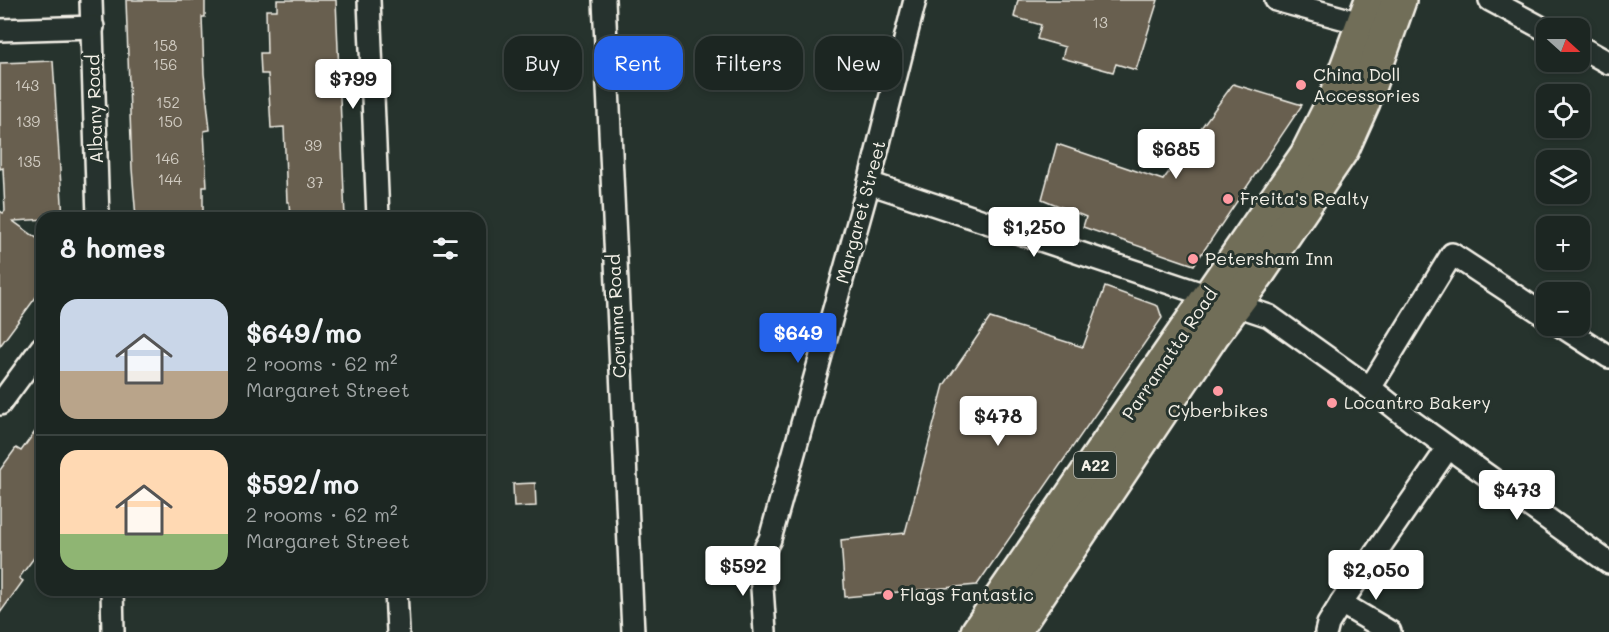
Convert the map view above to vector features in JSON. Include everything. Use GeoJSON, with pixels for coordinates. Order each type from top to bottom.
{"type":"FeatureCollection","features":[{"type":"Feature","properties":{"kind":"highway","name":"Parramatta Road"},"geometry":{"type":"LineString","coordinates":[[978,632],[1222,300],[1294,221],[1342,149],[1363,102],[1399,0]]}},
{"type":"Feature","properties":{"kind":"highway","name":"Parramatta Road"},"geometry":{"type":"LineString","coordinates":[[1012,632],[1222,300],[1307,155],[1337,95],[1368,12]]}},
{"type":"Feature","properties":{"kind":"street","name":"Albany Road"},"geometry":{"type":"LineString","coordinates":[[91,0],[98,212]]}},
{"type":"Feature","properties":{"kind":"street"},"geometry":{"type":"LineString","coordinates":[[369,0],[378,212]]}},
{"type":"Feature","properties":{"kind":"street","name":"Corunna Road"},"geometry":{"type":"LineString","coordinates":[[604,0],[633,632]]}},
{"type":"Feature","properties":{"kind":"street","name":"Margaret Street"},"geometry":{"type":"LineString","coordinates":[[765,632],[760,558],[770,540],[869,183],[915,0]]}},
{"type":"Feature","properties":{"kind":"street"},"geometry":{"type":"LineString","coordinates":[[1276,0],[1368,12]]}},
{"type":"Feature","properties":{"kind":"street"},"geometry":{"type":"LineString","coordinates":[[1491,0],[1536,25]]}},
{"type":"Feature","properties":{"kind":"street"},"geometry":{"type":"LineString","coordinates":[[0,30],[93,27]]}},
{"type":"Feature","properties":{"kind":"street"},"geometry":{"type":"LineString","coordinates":[[1590,53],[1609,63]]}},
{"type":"Feature","properties":{"kind":"street"},"geometry":{"type":"LineString","coordinates":[[869,183],[1269,316],[1609,563]]}},
{"type":"Feature","properties":{"kind":"street"},"geometry":{"type":"LineString","coordinates":[[1370,388],[1452,254],[1536,309]]}},
{"type":"Feature","properties":{"kind":"street"},"geometry":{"type":"LineString","coordinates":[[1577,336],[1609,357]]}},
{"type":"Feature","properties":{"kind":"street"},"geometry":{"type":"LineString","coordinates":[[0,404],[36,355]]}},
{"type":"Feature","properties":{"kind":"street"},"geometry":{"type":"LineString","coordinates":[[1326,632],[1328,624],[1341,603],[1448,448]]}},
{"type":"Feature","properties":{"kind":"street"},"geometry":{"type":"LineString","coordinates":[[112,596],[113,632]]}},
{"type":"Feature","properties":{"kind":"street"},"geometry":{"type":"LineString","coordinates":[[396,596],[398,632]]}},
{"type":"Feature","properties":{"kind":"street"},"geometry":{"type":"LineString","coordinates":[[1341,603],[1390,632]]}},
{"type":"Feature","properties":{"kind":"building"},"geometry":{"type":"Polygon","coordinates":[[[126,0],[205,0],[205,17],[202,17],[204,74],[210,130],[204,131],[207,187],[203,187],[203,212],[136,212],[126,0]]]}},
{"type":"Feature","properties":{"kind":"building"},"geometry":{"type":"Polygon","coordinates":[[[277,0],[336,0],[345,212],[290,212],[289,202],[287,202],[284,127],[271,128],[268,74],[261,74],[260,53],[267,53],[266,10],[277,10],[277,0]]]}},
{"type":"Feature","properties":{"kind":"building"},"geometry":{"type":"Polygon","coordinates":[[[1018,0],[1158,0],[1136,70],[1116,64],[1113,72],[1062,58],[1065,47],[1037,39],[1041,25],[1014,17],[1018,0]]]}},
{"type":"Feature","properties":{"kind":"building"},"geometry":{"type":"Polygon","coordinates":[[[53,61],[63,212],[36,212],[36,220],[13,221],[36,238],[36,297],[0,346],[0,211],[3,213],[5,211],[3,168],[0,169],[0,63],[53,61]]]}},
{"type":"Feature","properties":{"kind":"building"},"geometry":{"type":"Polygon","coordinates":[[[1233,84],[1302,105],[1194,265],[1083,227],[1086,217],[1042,199],[1057,144],[1163,180],[1233,84]]]}},
{"type":"Feature","properties":{"kind":"building"},"geometry":{"type":"Polygon","coordinates":[[[1105,287],[1158,306],[1162,318],[977,585],[845,597],[841,540],[905,533],[944,385],[990,318],[1083,347],[1105,287]]]}},
{"type":"Feature","properties":{"kind":"building"},"geometry":{"type":"Polygon","coordinates":[[[36,430],[36,555],[19,578],[23,581],[0,613],[0,470],[16,448],[21,451],[36,430]]]}},
{"type":"Feature","properties":{"kind":"building"},"geometry":{"type":"Polygon","coordinates":[[[535,483],[536,506],[514,507],[513,484],[535,483]]]}},
{"type":"Feature","properties":{"kind":"place","name":"China Doll Accessories"},"geometry":{"type":"Point","coordinates":[1301,85]}},
{"type":"Feature","properties":{"kind":"place","name":"Freita's Realty"},"geometry":{"type":"Point","coordinates":[1228,199]}},
{"type":"Feature","properties":{"kind":"place","name":"Petersham Inn"},"geometry":{"type":"Point","coordinates":[1193,259]}},
{"type":"Feature","properties":{"kind":"place","name":"Cyberbikes"},"geometry":{"type":"Point","coordinates":[1218,391]}},
{"type":"Feature","properties":{"kind":"place","name":"Locantro Bakery"},"geometry":{"type":"Point","coordinates":[1332,403]}},
{"type":"Feature","properties":{"kind":"place","name":"Flags Fantastic"},"geometry":{"type":"Point","coordinates":[888,595]}}]}
